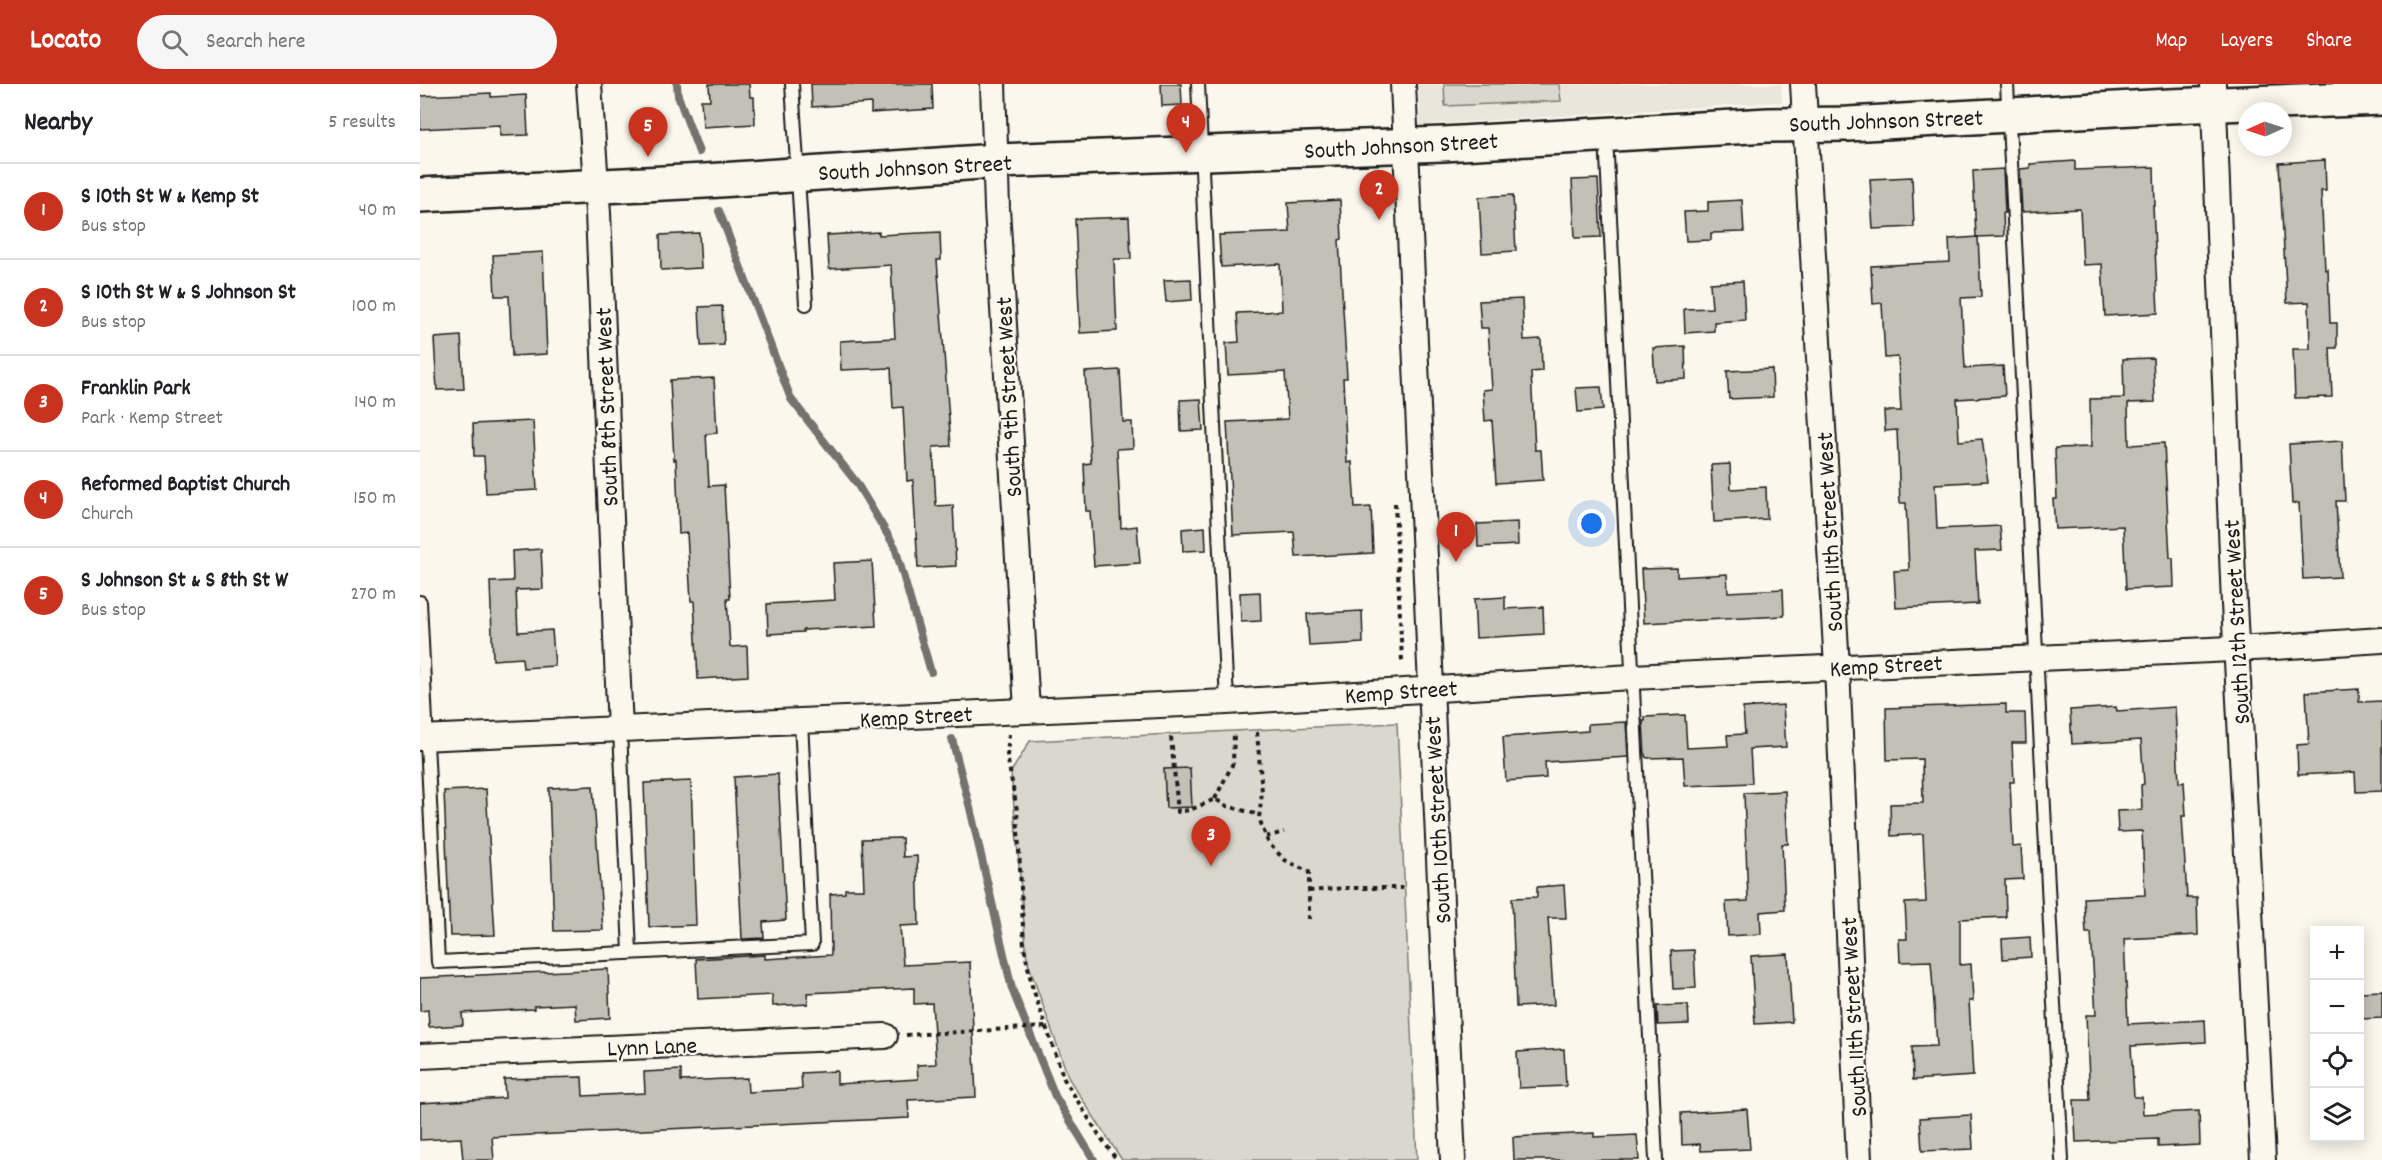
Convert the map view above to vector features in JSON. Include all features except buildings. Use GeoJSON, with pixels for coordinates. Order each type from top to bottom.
{"type":"FeatureCollection","features":[{"type":"Feature","properties":{"kind":"street","name":"South 8th Street West"},"geometry":{"type":"LineString","coordinates":[[589,84],[596,187],[620,730]]}},
{"type":"Feature","properties":{"kind":"street","name":"South 9th Street West"},"geometry":{"type":"LineString","coordinates":[[993,84],[1027,710]]}},
{"type":"Feature","properties":{"kind":"street","name":"South 10th Street West"},"geometry":{"type":"LineString","coordinates":[[1404,84],[1453,1160]]}},
{"type":"Feature","properties":{"kind":"street","name":"South 11th Street West"},"geometry":{"type":"LineString","coordinates":[[1803,84],[1837,667],[1859,1160]]}},
{"type":"Feature","properties":{"kind":"street","name":"South Johnson Street"},"geometry":{"type":"LineString","coordinates":[[420,195],[596,187],[996,161],[1407,146],[1806,123],[1848,124],[2008,116],[2213,94],[2382,98]]}},
{"type":"Feature","properties":{"kind":"street","name":"South 12th Street West"},"geometry":{"type":"LineString","coordinates":[[2213,94],[2237,649],[2263,1160]]}},
{"type":"Feature","properties":{"kind":"street","name":"Kemp Street"},"geometry":{"type":"LineString","coordinates":[[424,738],[1227,702],[1632,677],[2237,649],[2382,640]]}},
{"type":"Feature","properties":{"kind":"street","name":"Lynn Lane"},"geometry":{"type":"LineString","coordinates":[[420,1056],[885,1036]]}},
{"type":"Feature","properties":{"kind":"lane"},"geometry":{"type":"LineString","coordinates":[[792,84],[806,304]]}},
{"type":"Feature","properties":{"kind":"lane"},"geometry":{"type":"LineString","coordinates":[[1198,84],[1227,702]]}},
{"type":"Feature","properties":{"kind":"lane"},"geometry":{"type":"LineString","coordinates":[[2007,84],[2062,1160]]}},
{"type":"Feature","properties":{"kind":"lane"},"geometry":{"type":"LineString","coordinates":[[1606,134],[1656,1160]]}},
{"type":"Feature","properties":{"kind":"lane"},"geometry":{"type":"LineString","coordinates":[[420,602],[424,738],[438,962],[812,944],[801,721]]}},
{"type":"Feature","properties":{"kind":"lane"},"geometry":{"type":"LineString","coordinates":[[620,730],[630,952]]}},
{"type":"Feature","properties":{"kind":"path"},"geometry":{"type":"LineString","coordinates":[[1395,503],[1402,662]]}},
{"type":"Feature","properties":{"kind":"path"},"geometry":{"type":"LineString","coordinates":[[1009,730],[1007,755],[1017,810],[1024,947],[1032,986],[1064,1079],[1099,1136],[1117,1160]]}},
{"type":"Feature","properties":{"kind":"path"},"geometry":{"type":"LineString","coordinates":[[1257,732],[1262,792],[1260,815],[1266,837],[1269,844],[1285,860],[1309,872],[1309,919]]}},
{"type":"Feature","properties":{"kind":"path"},"geometry":{"type":"LineString","coordinates":[[1171,737],[1178,812],[1190,810],[1215,799],[1233,763],[1234,734]]}},
{"type":"Feature","properties":{"kind":"path"},"geometry":{"type":"LineString","coordinates":[[1215,799],[1227,806],[1260,815]]}},
{"type":"Feature","properties":{"kind":"path"},"geometry":{"type":"LineString","coordinates":[[1266,837],[1284,831]]}},
{"type":"Feature","properties":{"kind":"path"},"geometry":{"type":"LineString","coordinates":[[1309,891],[1345,888],[1403,888]]}},
{"type":"Feature","properties":{"kind":"path"},"geometry":{"type":"LineString","coordinates":[[885,1036],[1046,1027]]}},
{"type":"Feature","properties":{"kind":"shaded area"},"geometry":{"type":"Polygon","coordinates":[[[1418,84],[1781,84],[1782,102],[1420,125],[1418,84]]]}},
{"type":"Feature","properties":{"kind":"shaded area"},"geometry":{"type":"Polygon","coordinates":[[[1444,84],[1559,84],[1561,101],[1445,106],[1444,84]]]}},
{"type":"Feature","properties":{"kind":"shaded area"},"geometry":{"type":"Polygon","coordinates":[[[1397,723],[1417,1160],[1122,1160],[1069,1079],[1027,960],[1011,772],[1030,741],[1397,723]]]}},
{"type":"Feature","properties":{"kind":"waterway"},"geometry":{"type":"LineString","coordinates":[[677,84],[678,96],[699,152]]}},
{"type":"Feature","properties":{"kind":"waterway"},"geometry":{"type":"LineString","coordinates":[[719,211],[791,399],[856,482],[895,547],[931,672]]}},
{"type":"Feature","properties":{"kind":"waterway"},"geometry":{"type":"LineString","coordinates":[[952,739],[1012,989],[1055,1096],[1094,1160]]}},
{"type":"Feature","properties":{"kind":"place","name":"Reformed Baptist Church"},"geometry":{"type":"Point","coordinates":[1186,153]}},
{"type":"Feature","properties":{"kind":"place","name":"S Johnson St & S 8th St W"},"geometry":{"type":"Point","coordinates":[648,157]}},
{"type":"Feature","properties":{"kind":"place","name":"S 10th St W & S Johnson St"},"geometry":{"type":"Point","coordinates":[1379,220]}},
{"type":"Feature","properties":{"kind":"place","name":"S 10th St W & Kemp St"},"geometry":{"type":"Point","coordinates":[1456,562]}},
{"type":"Feature","properties":{"kind":"place","name":"Franklin Park"},"geometry":{"type":"Point","coordinates":[1211,866]}}]}
